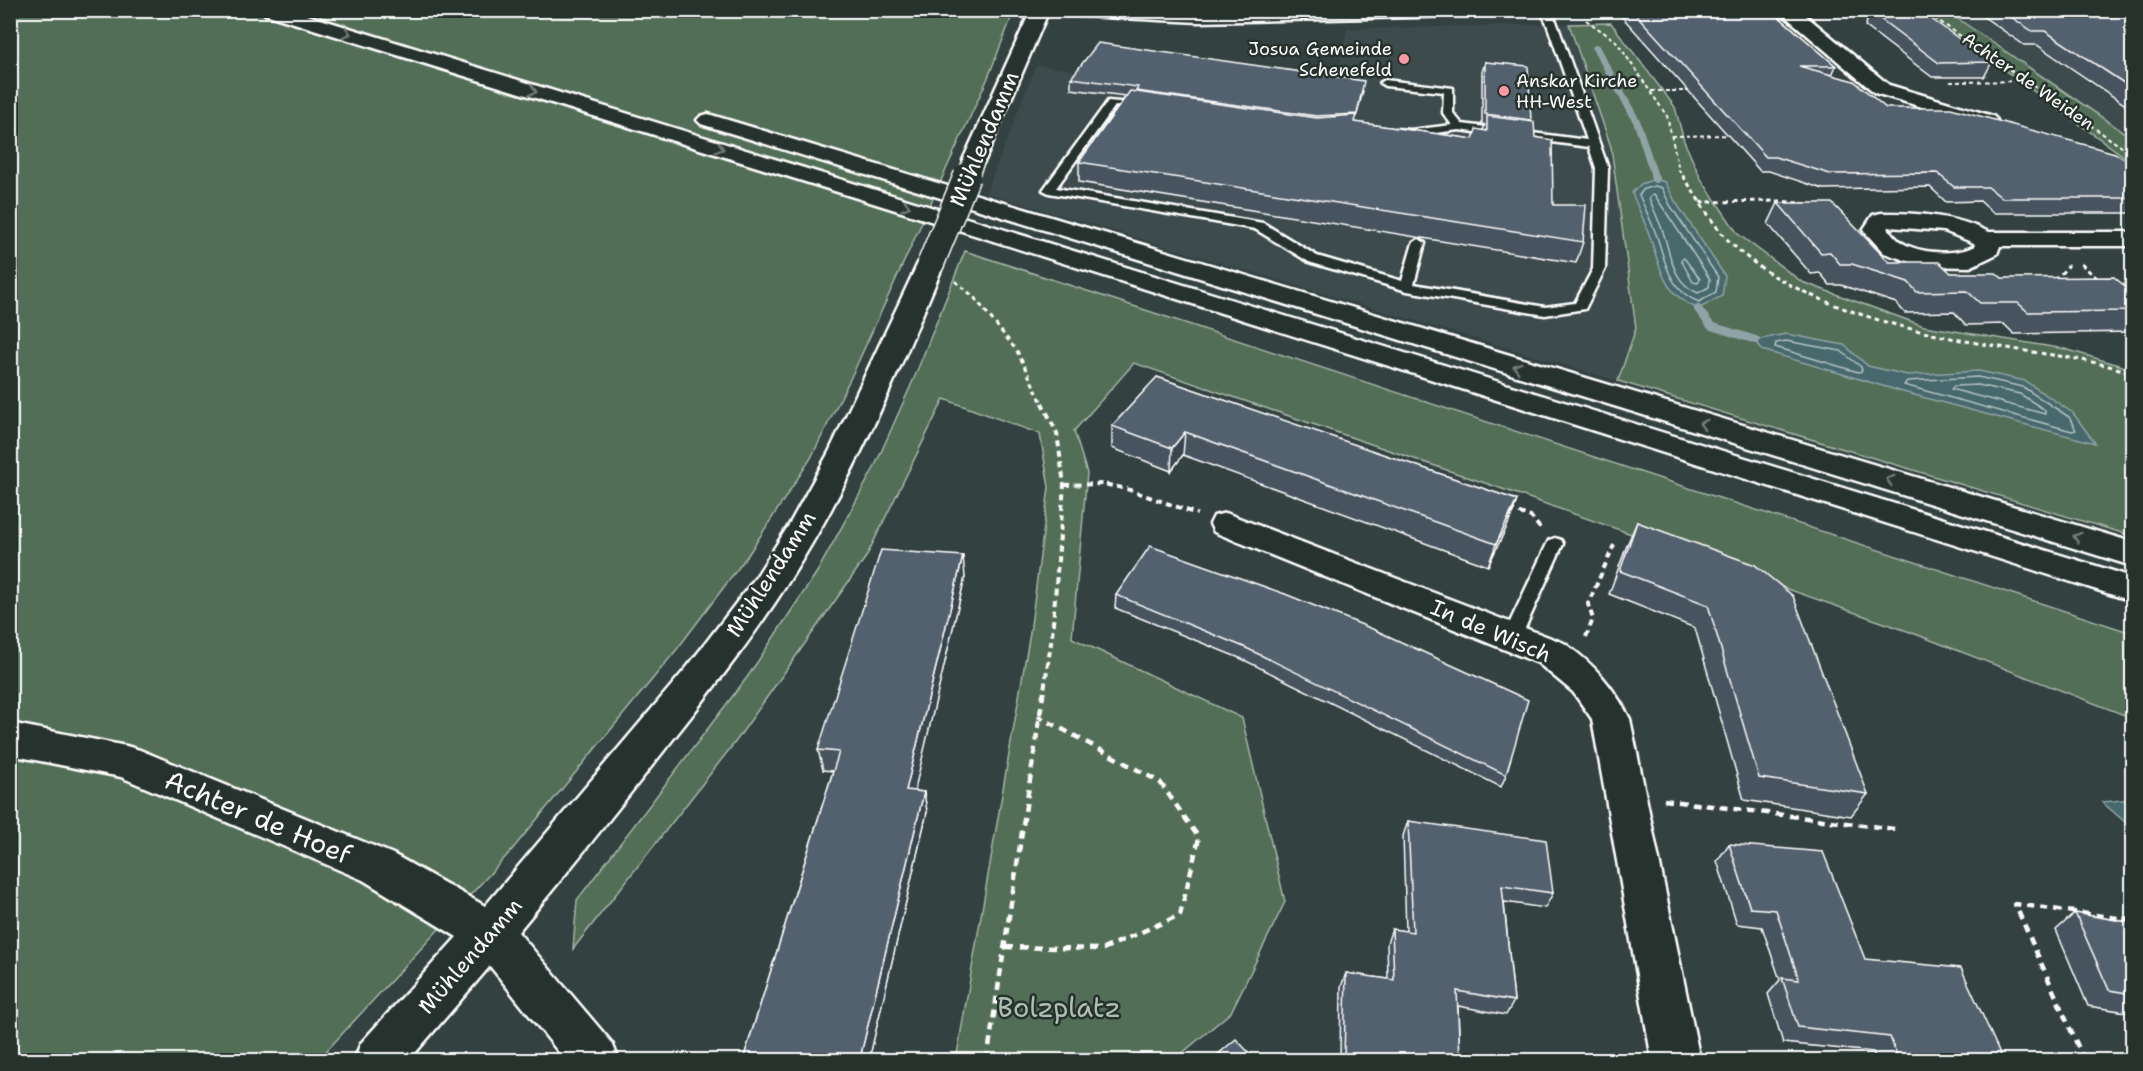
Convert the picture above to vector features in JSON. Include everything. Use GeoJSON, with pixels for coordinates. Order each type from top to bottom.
{"type":"FeatureCollection","features":[{"type":"Feature","properties":{"kind":"main road"},"geometry":{"type":"LineString","coordinates":[[271,10],[2133,589]]}},
{"type":"Feature","properties":{"kind":"main road"},"geometry":{"type":"LineString","coordinates":[[345,10],[2133,554]]}},
{"type":"Feature","properties":{"kind":"main road","name":"Mühlendamm"},"geometry":{"type":"LineString","coordinates":[[378,1060],[562,851],[712,662],[783,564],[841,462],[884,373],[942,271],[974,159],[1040,10]]}},
{"type":"Feature","properties":{"kind":"main road"},"geometry":{"type":"LineString","coordinates":[[1064,10],[1198,17],[1502,10]]}},
{"type":"Feature","properties":{"kind":"main road"},"geometry":{"type":"LineString","coordinates":[[1787,10],[1882,89],[2010,126]]}},
{"type":"Feature","properties":{"kind":"main road"},"geometry":{"type":"LineString","coordinates":[[1985,239],[2133,239]]}},
{"type":"Feature","properties":{"kind":"main road","name":"In de Wisch"},"geometry":{"type":"LineString","coordinates":[[1226,524],[1551,653],[1574,668],[1597,692],[1611,719],[1676,1060]]}},
{"type":"Feature","properties":{"kind":"main road","name":"Achter de Hoef"},"geometry":{"type":"LineString","coordinates":[[10,739],[126,762],[378,867],[491,933]]}},
{"type":"Feature","properties":{"kind":"main road"},"geometry":{"type":"LineString","coordinates":[[491,933],[595,1060]]}},
{"type":"Feature","properties":{"kind":"lane"},"geometry":{"type":"LineString","coordinates":[[1157,110],[1112,103],[1049,190],[1259,226],[1313,259],[1407,287],[1545,311],[1580,306],[1599,269],[1602,168],[1551,21],[1543,10]]}},
{"type":"Feature","properties":{"kind":"lane"},"geometry":{"type":"LineString","coordinates":[[1385,83],[1449,90],[1448,113],[1459,127]]}},
{"type":"Feature","properties":{"kind":"lane"},"geometry":{"type":"LineString","coordinates":[[1383,129],[1411,133],[1459,127],[1592,144]]}},
{"type":"Feature","properties":{"kind":"lane"},"geometry":{"type":"LineString","coordinates":[[1407,287],[1419,243]]}},
{"type":"Feature","properties":{"kind":"lane"},"geometry":{"type":"LineString","coordinates":[[1512,637],[1555,544]]}},
{"type":"Feature","properties":{"kind":"path","name":"Achter de Weiden"},"geometry":{"type":"LineString","coordinates":[[1923,10],[1970,40],[2133,154]]}},
{"type":"Feature","properties":{"kind":"path"},"geometry":{"type":"LineString","coordinates":[[1586,20],[1616,41],[1667,116],[1679,170],[1727,239],[1761,268],[1805,292],[1847,309],[1913,329],[2005,348],[2063,356],[2112,366],[2133,373]]}},
{"type":"Feature","properties":{"kind":"path"},"geometry":{"type":"LineString","coordinates":[[1672,136],[1742,135]]}},
{"type":"Feature","properties":{"kind":"path"},"geometry":{"type":"LineString","coordinates":[[1700,202],[1781,201],[1817,206]]}},
{"type":"Feature","properties":{"kind":"path"},"geometry":{"type":"LineString","coordinates":[[2055,280],[2075,259]]}},
{"type":"Feature","properties":{"kind":"path"},"geometry":{"type":"LineString","coordinates":[[942,271],[975,297],[1017,351],[1057,433],[1064,485],[1052,636],[987,1060]]}},
{"type":"Feature","properties":{"kind":"path"},"geometry":{"type":"LineString","coordinates":[[1064,485],[1104,484],[1127,489],[1226,524]]}},
{"type":"Feature","properties":{"kind":"path"},"geometry":{"type":"LineString","coordinates":[[1499,506],[1531,517],[1555,544]]}},
{"type":"Feature","properties":{"kind":"path"},"geometry":{"type":"LineString","coordinates":[[1574,668],[1593,619],[1588,604],[1614,545]]}},
{"type":"Feature","properties":{"kind":"path"},"geometry":{"type":"LineString","coordinates":[[1005,947],[1103,949],[1180,915],[1199,838],[1160,782],[1038,716]]}},
{"type":"Feature","properties":{"kind":"path"},"geometry":{"type":"LineString","coordinates":[[1625,795],[1895,829]]}},
{"type":"Feature","properties":{"kind":"path"},"geometry":{"type":"LineString","coordinates":[[2084,1060],[2014,904],[2133,920]]}},
{"type":"Feature","properties":{"kind":"shaded area"},"geometry":{"type":"Polygon","coordinates":[[[1946,11],[2132,11],[2132,138],[1948,12],[1946,11]]]}},
{"type":"Feature","properties":{"kind":"shaded area"},"geometry":{"type":"Polygon","coordinates":[[[1569,24],[1611,147],[1636,328],[1618,381],[986,193],[1036,65],[1330,109],[1347,29],[1569,24]]]}},
{"type":"Feature","properties":{"kind":"green space"},"geometry":{"type":"Polygon","coordinates":[[[10,11],[1014,11],[987,80],[854,371],[811,458],[748,555],[678,648],[511,851],[318,1060],[11,1060],[10,11]]]}},
{"type":"Feature","properties":{"kind":"green space"},"geometry":{"type":"Polygon","coordinates":[[[1948,12],[2132,138],[2132,162],[1968,44],[1918,14],[1948,12]]]}},
{"type":"Feature","properties":{"kind":"green space"},"geometry":{"type":"Polygon","coordinates":[[[1611,23],[1675,107],[1684,141],[1701,179],[1738,234],[1802,282],[1924,326],[2065,349],[2132,369],[2132,536],[1618,381],[1636,328],[1611,147],[1569,24],[1611,23]]]}},
{"type":"Feature","properties":{"kind":"green space","name":"Bolzplatz"},"geometry":{"type":"Polygon","coordinates":[[[965,251],[2132,633],[2132,718],[1910,632],[1134,363],[1074,431],[1087,473],[1072,638],[1242,718],[1285,902],[1231,1012],[1174,1060],[956,1060],[1030,633],[1049,487],[1040,434],[944,399],[866,557],[736,741],[573,949],[577,900],[748,676],[817,572],[874,468],[915,376],[965,251]]]}},
{"type":"Feature","properties":{"kind":"water"},"geometry":{"type":"Polygon","coordinates":[[[1655,179],[1665,182],[1725,276],[1722,296],[1698,309],[1677,296],[1665,280],[1632,193],[1641,184],[1655,179]]]}},
{"type":"Feature","properties":{"kind":"water"},"geometry":{"type":"Polygon","coordinates":[[[1786,334],[1844,345],[1868,366],[1907,375],[1979,371],[2025,381],[2073,413],[2095,443],[1903,392],[1762,350],[1756,340],[1786,334]]]}},
{"type":"Feature","properties":{"kind":"water"},"geometry":{"type":"Polygon","coordinates":[[[2132,799],[2132,828],[2102,802],[2132,799]]]}},
{"type":"Feature","properties":{"kind":"building"},"geometry":{"type":"Polygon","coordinates":[[[1632,10],[1771,10],[1836,66],[1799,66],[1854,81],[1886,108],[1951,108],[2115,153],[2133,165],[2133,198],[2002,198],[1988,187],[1954,187],[1937,173],[1830,174],[1775,157],[1766,157],[1632,10]]]}},
{"type":"Feature","properties":{"kind":"building"},"geometry":{"type":"Polygon","coordinates":[[[2001,10],[2133,10],[2133,89],[2045,31],[2032,31],[2001,10]]]}},
{"type":"Feature","properties":{"kind":"building"},"geometry":{"type":"Polygon","coordinates":[[[1920,11],[1992,62],[1939,63],[1871,12],[1920,11]]]}},
{"type":"Feature","properties":{"kind":"building"},"geometry":{"type":"Polygon","coordinates":[[[1098,43],[1364,81],[1357,114],[1316,116],[1136,91],[1138,87],[1071,78],[1098,43]]]}},
{"type":"Feature","properties":{"kind":"building"},"geometry":{"type":"Polygon","coordinates":[[[1485,62],[1528,66],[1531,120],[1485,114],[1485,62]]]}},
{"type":"Feature","properties":{"kind":"building"},"geometry":{"type":"Polygon","coordinates":[[[1130,91],[1317,118],[1356,115],[1354,122],[1473,139],[1476,129],[1487,131],[1487,116],[1534,122],[1535,137],[1552,140],[1553,205],[1586,205],[1583,242],[1079,162],[1130,91]]]}},
{"type":"Feature","properties":{"kind":"building"},"geometry":{"type":"Polygon","coordinates":[[[1778,203],[1832,203],[1889,262],[1939,262],[1951,273],[1996,273],[2002,278],[2114,277],[2133,293],[2133,311],[2028,312],[2018,303],[1980,303],[1967,291],[1917,292],[1908,282],[1852,264],[1840,264],[1830,252],[1821,253],[1778,203]]]}},
{"type":"Feature","properties":{"kind":"building"},"geometry":{"type":"Polygon","coordinates":[[[1157,377],[1517,500],[1496,544],[1185,432],[1172,448],[1112,426],[1157,377]]]}},
{"type":"Feature","properties":{"kind":"building"},"geometry":{"type":"Polygon","coordinates":[[[1637,522],[1755,565],[1793,596],[1868,794],[1759,778],[1708,605],[1620,571],[1637,522]]]}},
{"type":"Feature","properties":{"kind":"building"},"geometry":{"type":"Polygon","coordinates":[[[1150,546],[1285,594],[1375,630],[1528,700],[1506,775],[1244,647],[1116,595],[1150,546]]]}},
{"type":"Feature","properties":{"kind":"building"},"geometry":{"type":"Polygon","coordinates":[[[881,550],[963,556],[906,790],[924,792],[861,1054],[883,1057],[882,1060],[743,1060],[839,752],[818,750],[881,550]]]}},
{"type":"Feature","properties":{"kind":"building"},"geometry":{"type":"Polygon","coordinates":[[[1408,821],[1546,840],[1553,893],[1502,886],[1514,1001],[1457,991],[1460,1060],[1344,1060],[1346,973],[1394,980],[1392,929],[1413,932],[1408,821]]]}},
{"type":"Feature","properties":{"kind":"building"},"geometry":{"type":"Polygon","coordinates":[[[1729,844],[1823,852],[1865,959],[1961,968],[2003,1060],[1899,1060],[1890,1037],[1798,1027],[1782,978],[1799,980],[1776,910],[1750,908],[1729,844]]]}},
{"type":"Feature","properties":{"kind":"building"},"geometry":{"type":"Polygon","coordinates":[[[2075,913],[2133,923],[2133,994],[2109,990],[2075,913]]]}},
{"type":"Feature","properties":{"kind":"building"},"geometry":{"type":"Polygon","coordinates":[[[1236,1039],[1256,1060],[1211,1060],[1236,1039]]]}},
{"type":"Feature","properties":{"kind":"waterway"},"geometry":{"type":"LineString","coordinates":[[1596,48],[1637,122],[1655,178]]}},
{"type":"Feature","properties":{"kind":"waterway"},"geometry":{"type":"LineString","coordinates":[[1698,309],[1711,326],[1756,340]]}},
{"type":"Feature","properties":{"kind":"place","name":"Josua Gemeinde Schenefeld"},"geometry":{"type":"Point","coordinates":[1404,59]}},
{"type":"Feature","properties":{"kind":"place","name":"Anskar Kirche HH-West"},"geometry":{"type":"Point","coordinates":[1504,91]}}]}
